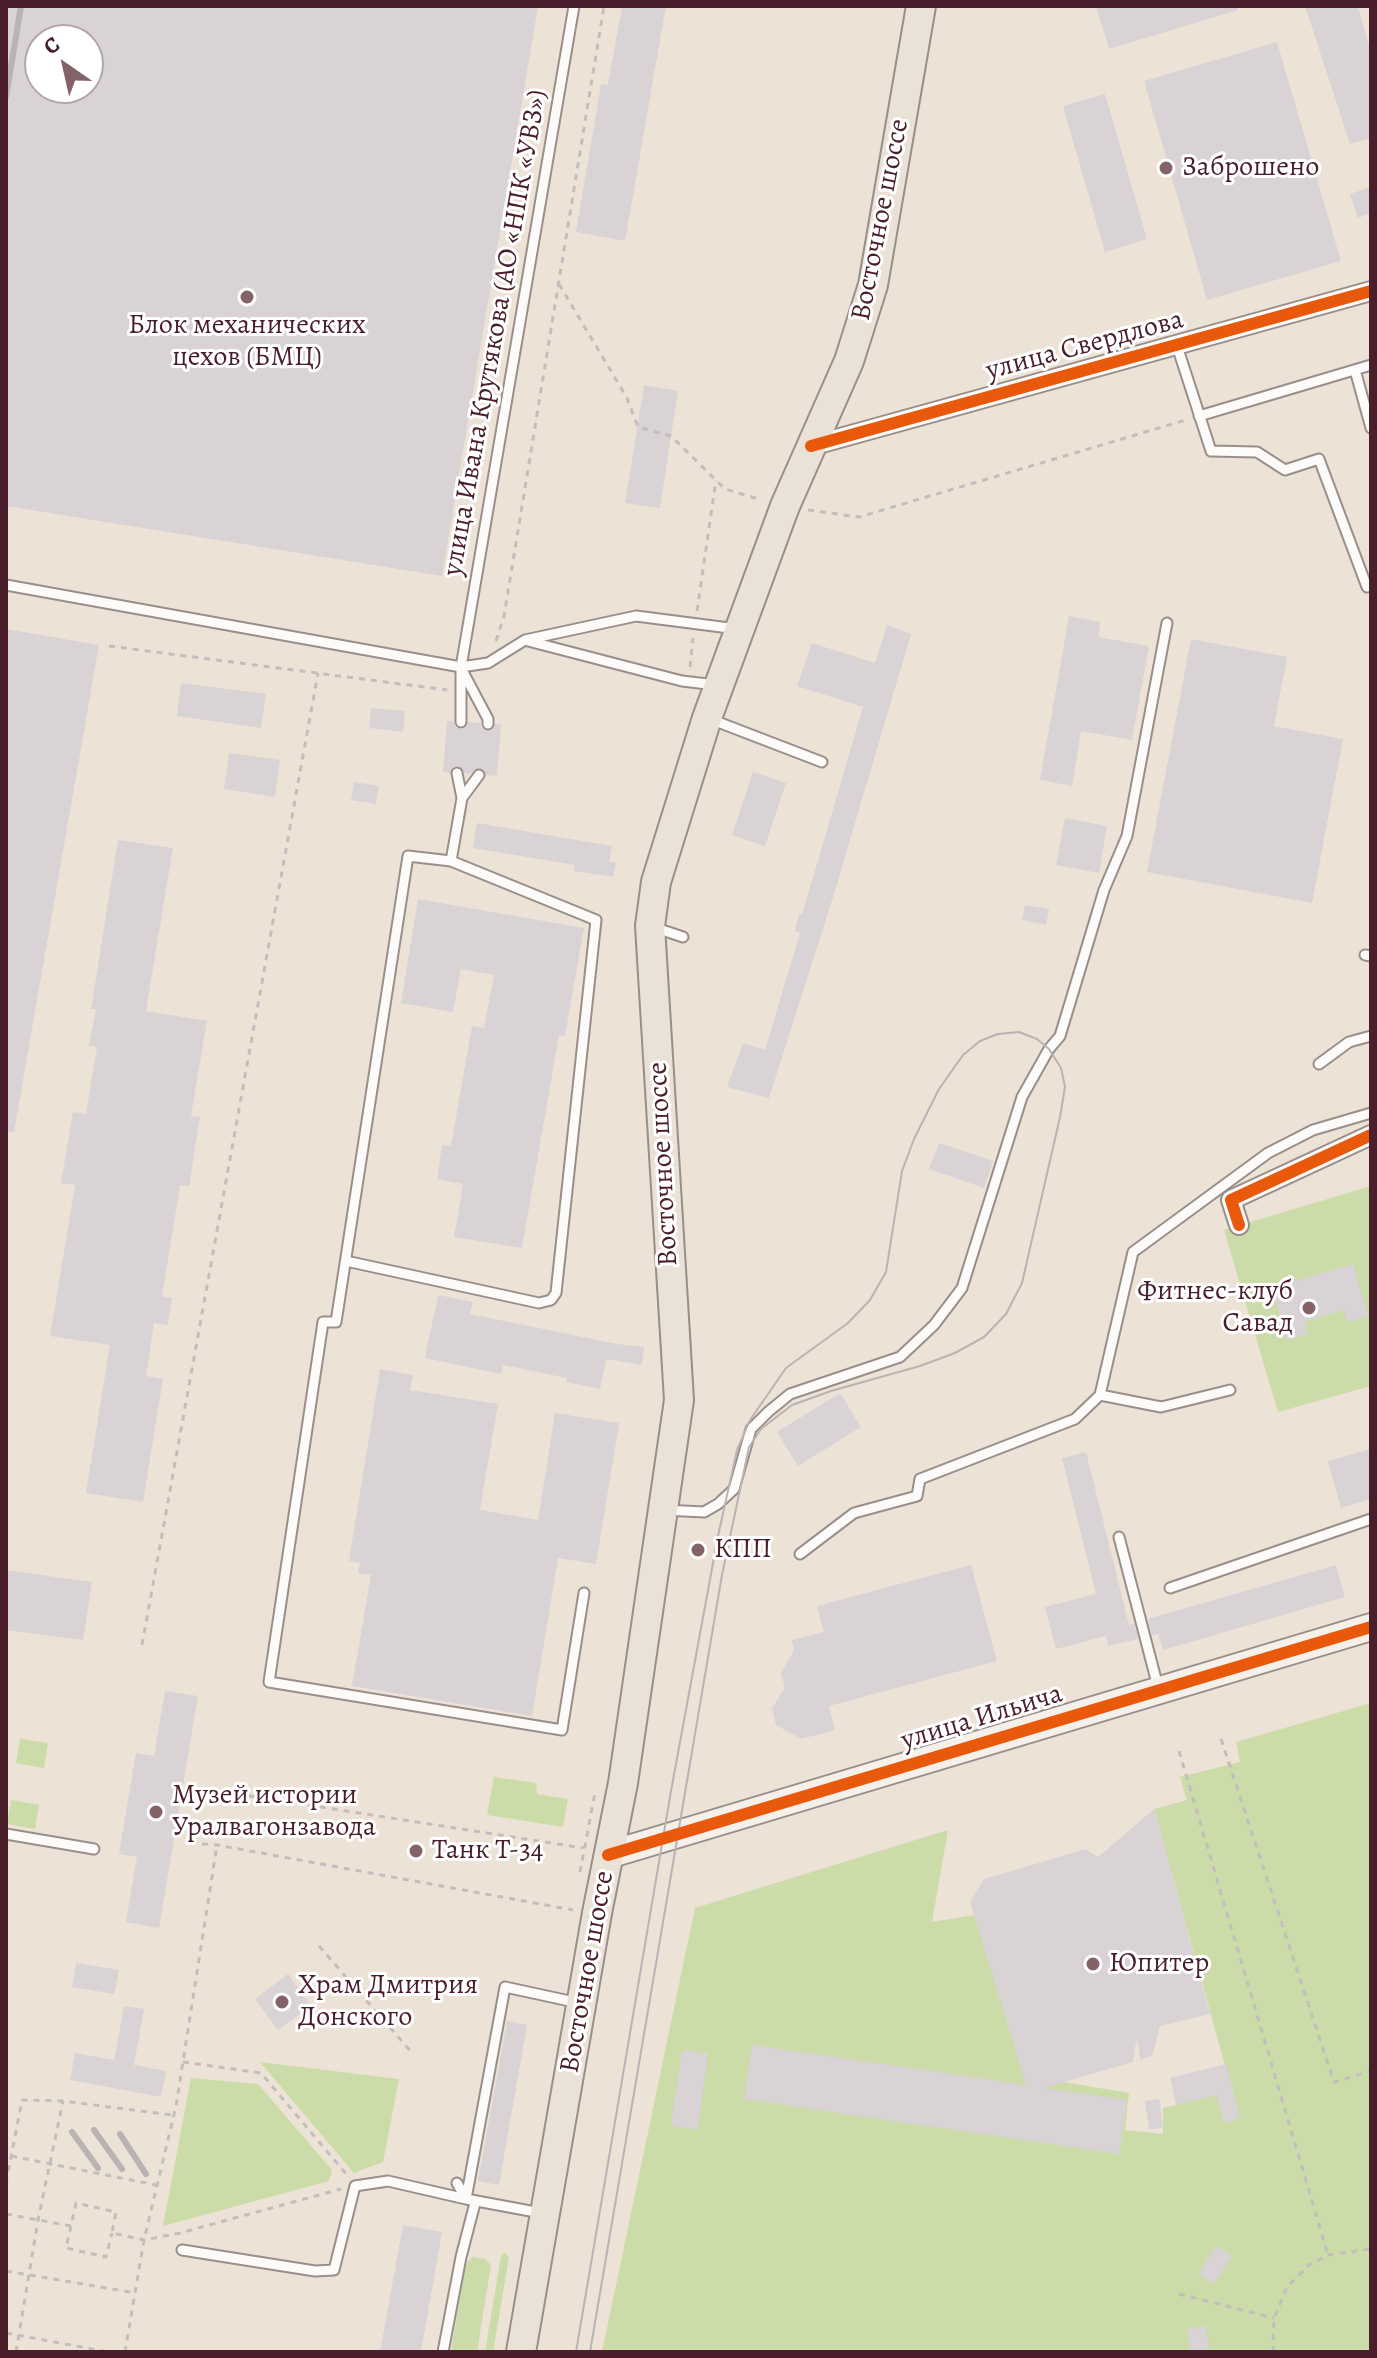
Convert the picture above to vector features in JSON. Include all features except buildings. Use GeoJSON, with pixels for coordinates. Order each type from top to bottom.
{"type":"FeatureCollection","features":[{"type":"Feature","properties":{"kind":"main road","name":"Восточное шоссе"},"geometry":{"type":"LineString","coordinates":[[521,2352],[583,2004],[596,1852],[623,1783],[679,1400],[650,926],[656,882],[707,718],[785,506],[849,361],[873,285],[921,6]]}},
{"type":"Feature","properties":{"kind":"street","name":"улица Свердлова"},"geometry":{"type":"LineString","coordinates":[[811,446],[1371,291]]}},
{"type":"Feature","properties":{"kind":"street"},"geometry":{"type":"LineString","coordinates":[[1239,1225],[1231,1200],[1371,1135]]}},
{"type":"Feature","properties":{"kind":"street","name":"улица Ильича"},"geometry":{"type":"LineString","coordinates":[[596,1852],[1371,1627]]}},
{"type":"Feature","properties":{"kind":"lane","name":"улица Ивана Крутякова (АО «НПК «УВЗ»)"},"geometry":{"type":"LineString","coordinates":[[461,722],[461,667],[574,6]]}},
{"type":"Feature","properties":{"kind":"lane"},"geometry":{"type":"LineString","coordinates":[[1177,346],[1211,451],[1257,452],[1285,470],[1319,459],[1367,587]]}},
{"type":"Feature","properties":{"kind":"lane"},"geometry":{"type":"LineString","coordinates":[[1199,416],[1371,365]]}},
{"type":"Feature","properties":{"kind":"lane"},"geometry":{"type":"LineString","coordinates":[[1355,370],[1371,428]]}},
{"type":"Feature","properties":{"kind":"lane"},"geometry":{"type":"LineString","coordinates":[[6,585],[461,667],[488,663],[525,640],[636,616],[740,629]]}},
{"type":"Feature","properties":{"kind":"lane"},"geometry":{"type":"LineString","coordinates":[[661,1510],[704,1512],[718,1504],[734,1489],[751,1429],[768,1412],[790,1394],[900,1357],[934,1325],[962,1288],[1022,1097],[1049,1049],[1060,1036],[1104,890],[1127,836],[1167,623]]}},
{"type":"Feature","properties":{"kind":"lane"},"geometry":{"type":"LineString","coordinates":[[525,640],[682,681],[719,686]]}},
{"type":"Feature","properties":{"kind":"lane"},"geometry":{"type":"LineString","coordinates":[[461,667],[488,724]]}},
{"type":"Feature","properties":{"kind":"lane"},"geometry":{"type":"LineString","coordinates":[[707,718],[822,762]]}},
{"type":"Feature","properties":{"kind":"lane"},"geometry":{"type":"LineString","coordinates":[[451,861],[462,798],[457,773]]}},
{"type":"Feature","properties":{"kind":"lane"},"geometry":{"type":"LineString","coordinates":[[462,798],[479,775]]}},
{"type":"Feature","properties":{"kind":"lane"},"geometry":{"type":"LineString","coordinates":[[346,1261],[539,1303],[551,1300],[558,1284],[596,920],[451,861],[408,856],[336,1322],[323,1322],[269,1682],[562,1730],[584,1593]]}},
{"type":"Feature","properties":{"kind":"lane"},"geometry":{"type":"LineString","coordinates":[[650,926],[683,937]]}},
{"type":"Feature","properties":{"kind":"lane"},"geometry":{"type":"LineString","coordinates":[[1319,1064],[1349,1042],[1371,1036]]}},
{"type":"Feature","properties":{"kind":"lane"},"geometry":{"type":"LineString","coordinates":[[800,1554],[854,1513],[917,1496],[920,1479],[1075,1419],[1100,1395],[1133,1252],[1268,1153],[1313,1130],[1371,1113]]}},
{"type":"Feature","properties":{"kind":"lane"},"geometry":{"type":"LineString","coordinates":[[1100,1395],[1161,1407],[1230,1390]]}},
{"type":"Feature","properties":{"kind":"lane"},"geometry":{"type":"LineString","coordinates":[[1170,1588],[1371,1519]]}},
{"type":"Feature","properties":{"kind":"lane"},"geometry":{"type":"LineString","coordinates":[[1119,1537],[1159,1690]]}},
{"type":"Feature","properties":{"kind":"lane"},"geometry":{"type":"LineString","coordinates":[[6,1834],[94,1849]]}},
{"type":"Feature","properties":{"kind":"lane"},"geometry":{"type":"LineString","coordinates":[[443,2352],[470,2201],[501,1986],[583,2004]]}},
{"type":"Feature","properties":{"kind":"lane"},"geometry":{"type":"LineString","coordinates":[[182,2250],[315,2271],[334,2270],[355,2186],[388,2181],[470,2201],[545,2214]]}},
{"type":"Feature","properties":{"kind":"lane"},"geometry":{"type":"LineString","coordinates":[[457,2183],[470,2201]]}},
{"type":"Feature","properties":{"kind":"path"},"geometry":{"type":"LineString","coordinates":[[488,663],[504,616],[604,6]]}},
{"type":"Feature","properties":{"kind":"path"},"geometry":{"type":"LineString","coordinates":[[109,646],[453,690],[461,686]]}},
{"type":"Feature","properties":{"kind":"path"},"geometry":{"type":"LineString","coordinates":[[142,1645],[318,673]]}},
{"type":"Feature","properties":{"kind":"path"},"geometry":{"type":"LineString","coordinates":[[1221,1739],[1334,2082],[1371,2071]]}},
{"type":"Feature","properties":{"kind":"path"},"geometry":{"type":"LineString","coordinates":[[1179,1751],[1328,2255]]}},
{"type":"Feature","properties":{"kind":"path"},"geometry":{"type":"LineString","coordinates":[[225,1792],[596,1852]]}},
{"type":"Feature","properties":{"kind":"path"},"geometry":{"type":"LineString","coordinates":[[190,1843],[217,1845],[574,1910]]}},
{"type":"Feature","properties":{"kind":"path"},"geometry":{"type":"LineString","coordinates":[[125,2352],[144,2240],[183,2062],[217,1845]]}},
{"type":"Feature","properties":{"kind":"path"},"geometry":{"type":"LineString","coordinates":[[319,1946],[413,2054]]}},
{"type":"Feature","properties":{"kind":"path"},"geometry":{"type":"LineString","coordinates":[[112,2233],[144,2240],[355,2186],[261,2073],[183,2062]]}},
{"type":"Feature","properties":{"kind":"path"},"geometry":{"type":"LineString","coordinates":[[6,2183],[22,2100],[63,2101],[173,2115]]}},
{"type":"Feature","properties":{"kind":"path"},"geometry":{"type":"LineString","coordinates":[[16,2352],[38,2220],[63,2101]]}},
{"type":"Feature","properties":{"kind":"path"},"geometry":{"type":"LineString","coordinates":[[11,2156],[156,2185]]}},
{"type":"Feature","properties":{"kind":"path"},"geometry":{"type":"LineString","coordinates":[[76,2203],[116,2212],[112,2233],[106,2257],[66,2248],[76,2203]]}},
{"type":"Feature","properties":{"kind":"path"},"geometry":{"type":"LineString","coordinates":[[6,2214],[71,2226]]}},
{"type":"Feature","properties":{"kind":"path"},"geometry":{"type":"LineString","coordinates":[[1273,2352],[1274,2318],[1287,2287],[1309,2265],[1328,2255],[1371,2249]]}},
{"type":"Feature","properties":{"kind":"path"},"geometry":{"type":"LineString","coordinates":[[6,2271],[136,2293]]}},
{"type":"Feature","properties":{"kind":"path"},"geometry":{"type":"LineString","coordinates":[[1179,2294],[1274,2318]]}},
{"type":"Feature","properties":{"kind":"path"},"geometry":{"type":"LineString","coordinates":[[6,2333],[108,2352]]}},
{"type":"Feature","properties":{"kind":"green space","name":"Фитнес-клуб Савад"},"geometry":{"type":"Polygon","coordinates":[[[1371,1186],[1371,1386],[1278,1412],[1224,1230],[1371,1186]]]}},
{"type":"Feature","properties":{"kind":"green space"},"geometry":{"type":"Polygon","coordinates":[[[1371,1703],[1371,2352],[602,2352],[695,1908],[948,1830],[932,1922],[974,1915],[1063,2082],[1129,2093],[1125,2130],[1163,2134],[1163,2108],[1232,2091],[1154,1809],[1187,1800],[1180,1777],[1240,1762],[1236,1742],[1371,1703]]]}},
{"type":"Feature","properties":{"kind":"green space"},"geometry":{"type":"Polygon","coordinates":[[[20,1739],[48,1743],[44,1768],[16,1763],[20,1739]]]}},
{"type":"Feature","properties":{"kind":"green space"},"geometry":{"type":"Polygon","coordinates":[[[494,1777],[536,1783],[537,1794],[568,1799],[563,1827],[487,1815],[494,1777]]]}},
{"type":"Feature","properties":{"kind":"green space"},"geometry":{"type":"Polygon","coordinates":[[[11,1800],[39,1805],[35,1829],[7,1824],[11,1800]]]}},
{"type":"Feature","properties":{"kind":"green space"},"geometry":{"type":"Polygon","coordinates":[[[260,2062],[399,2079],[383,2162],[354,2173],[260,2062]]]}},
{"type":"Feature","properties":{"kind":"green space"},"geometry":{"type":"Polygon","coordinates":[[[191,2078],[258,2084],[332,2170],[329,2181],[163,2226],[191,2078]]]}},
{"type":"Feature","properties":{"kind":"green space"},"geometry":{"type":"Polygon","coordinates":[[[505,2252],[509,2257],[493,2352],[485,2352],[501,2256],[505,2252]]]}},
{"type":"Feature","properties":{"kind":"green space"},"geometry":{"type":"Polygon","coordinates":[[[472,2257],[485,2259],[491,2265],[477,2352],[451,2352],[465,2265],[472,2257]]]}},
{"type":"Feature","properties":{"kind":"tram line"},"geometry":{"type":"LineString","coordinates":[[576,2352],[671,1791],[737,1450],[750,1420],[786,1368],[848,1323],[870,1300],[886,1272],[902,1171],[939,1089],[963,1055],[980,1041],[998,1034],[1019,1032],[1037,1039],[1049,1049],[1061,1068],[1065,1087],[1022,1283],[1006,1314],[984,1337],[955,1353],[792,1405],[761,1429],[749,1447],[722,1575],[590,2352]]}},
{"type":"Feature","properties":{"kind":"railway"},"geometry":{"type":"LineString","coordinates":[[6,97],[21,6]]}},
{"type":"Feature","properties":{"kind":"railway"},"geometry":{"type":"LineString","coordinates":[[94,2130],[122,2169]]}},
{"type":"Feature","properties":{"kind":"railway"},"geometry":{"type":"LineString","coordinates":[[72,2132],[98,2168]]}},
{"type":"Feature","properties":{"kind":"railway"},"geometry":{"type":"LineString","coordinates":[[120,2134],[146,2174]]}},
{"type":"Feature","properties":{"kind":"cycle path"},"geometry":{"type":"LineString","coordinates":[[811,446],[1371,291]]}},
{"type":"Feature","properties":{"kind":"cycle path"},"geometry":{"type":"LineString","coordinates":[[1239,1225],[1231,1200],[1371,1135]]}},
{"type":"Feature","properties":{"kind":"cycle path"},"geometry":{"type":"LineString","coordinates":[[608,1855],[1371,1627]]}},
{"type":"Feature","properties":{"kind":"place","name":"Заброшено"},"geometry":{"type":"Point","coordinates":[1166,168]}},
{"type":"Feature","properties":{"kind":"place","name":"Блок механических цехов (БМЦ)"},"geometry":{"type":"Point","coordinates":[247,297]}},
{"type":"Feature","properties":{"kind":"place","name":"Фитнес-клуб Савад"},"geometry":{"type":"Point","coordinates":[1309,1308]}},
{"type":"Feature","properties":{"kind":"place","name":"КПП"},"geometry":{"type":"Point","coordinates":[698,1550]}},
{"type":"Feature","properties":{"kind":"place","name":"Музей истории Уралвагонзавода"},"geometry":{"type":"Point","coordinates":[156,1812]}},
{"type":"Feature","properties":{"kind":"place","name":"Танк Т-34"},"geometry":{"type":"Point","coordinates":[416,1851]}},
{"type":"Feature","properties":{"kind":"place","name":"Юпитер"},"geometry":{"type":"Point","coordinates":[1093,1964]}},
{"type":"Feature","properties":{"kind":"place","name":"Храм Дмитрия Донского"},"geometry":{"type":"Point","coordinates":[282,2002]}}]}
